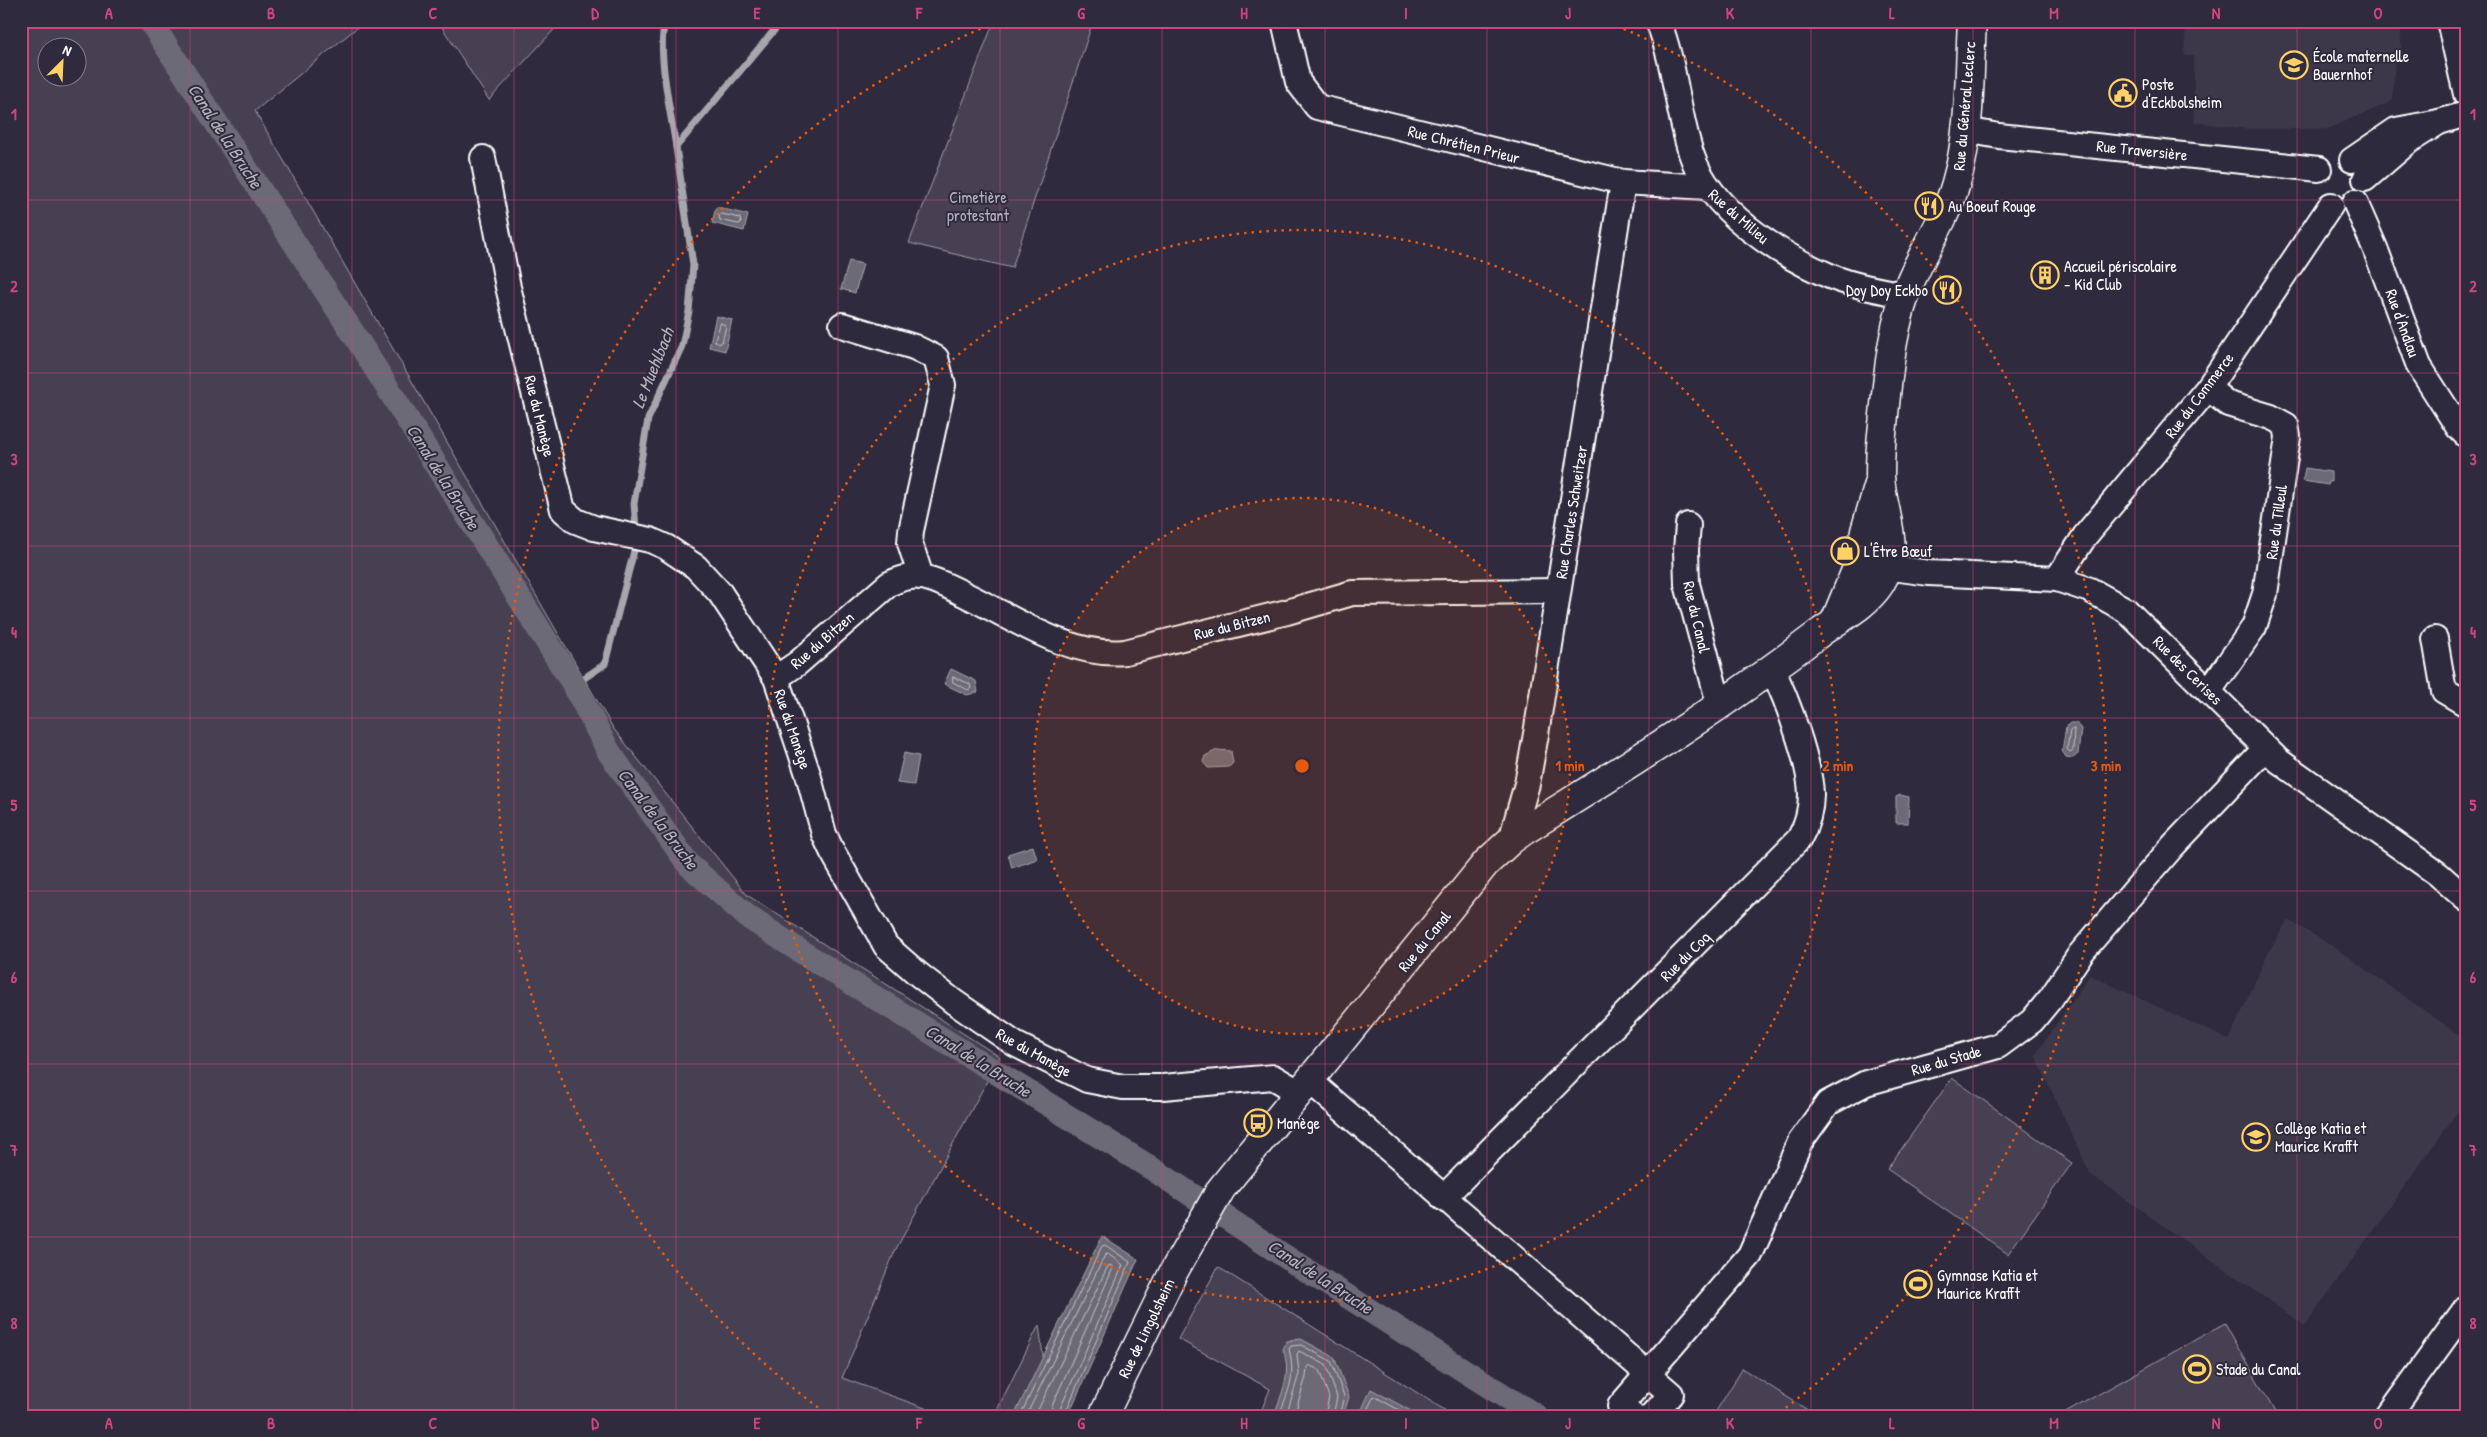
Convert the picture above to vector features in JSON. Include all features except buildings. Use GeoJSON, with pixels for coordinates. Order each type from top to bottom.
{"type":"FeatureCollection","features":[{"type":"Feature","properties":{"kind":"main road","name":"Rue du Général Leclerc"},"geometry":{"type":"LineString","coordinates":[[1859,563],[1865,532],[1880,478],[1890,362],[1896,329],[1906,294],[1951,199],[1962,157],[1972,21]]}},
{"type":"Feature","properties":{"kind":"main road","name":"Rue du Général Leclerc"},"geometry":{"type":"LineString","coordinates":[[1880,478],[1892,534],[1888,568]]}},
{"type":"Feature","properties":{"kind":"main road"},"geometry":{"type":"LineString","coordinates":[[1835,621],[1859,563]]}},
{"type":"Feature","properties":{"kind":"main road","name":"Rue du Canal"},"geometry":{"type":"LineString","coordinates":[[1196,1233],[1221,1188],[1256,1143],[1305,1087],[1486,864],[1511,840],[1720,706],[1835,621],[1862,606],[1880,584],[1888,568]]}},
{"type":"Feature","properties":{"kind":"main road","name":"Rue de Lingolsheim"},"geometry":{"type":"LineString","coordinates":[[1103,1416],[1174,1271],[1196,1233]]}},
{"type":"Feature","properties":{"kind":"street","name":"Rue Chrétien Prieur"},"geometry":{"type":"LineString","coordinates":[[1284,21],[1298,82],[1317,107],[1623,182],[1706,187]]}},
{"type":"Feature","properties":{"kind":"street","name":"Rue du Milieu"},"geometry":{"type":"LineString","coordinates":[[1658,21],[1666,41],[1673,84],[1691,154],[1706,187],[1744,224],[1800,261],[1851,283],[1906,294]]}},
{"type":"Feature","properties":{"kind":"street"},"geometry":{"type":"LineString","coordinates":[[2449,21],[2466,94]]}},
{"type":"Feature","properties":{"kind":"street"},"geometry":{"type":"LineString","coordinates":[[2358,170],[2439,122],[2466,114]]}},
{"type":"Feature","properties":{"kind":"street","name":"Rue Traversière"},"geometry":{"type":"LineString","coordinates":[[1965,130],[1999,136],[2319,170]]}},
{"type":"Feature","properties":{"kind":"street","name":"Rue du Manège"},"geometry":{"type":"LineString","coordinates":[[483,158],[508,286],[563,510],[576,520],[594,528],[650,540],[682,556],[708,578],[740,620],[776,678],[808,774],[824,834],[886,946],[954,1002],[990,1028],[1047,1062],[1087,1080],[1104,1085],[1163,1088],[1273,1077],[1305,1087]]}},
{"type":"Feature","properties":{"kind":"street"},"geometry":{"type":"LineString","coordinates":[[2343,158],[2358,170],[2364,190],[2355,202],[2346,206],[2331,205],[2321,197],[2316,184],[2319,170],[2328,161],[2343,158]]}},
{"type":"Feature","properties":{"kind":"street","name":"Rue Charles Schweitzer"},"geometry":{"type":"LineString","coordinates":[[1511,840],[1527,784],[1623,182]]}},
{"type":"Feature","properties":{"kind":"street","name":"Rue d'Andlau"},"geometry":{"type":"LineString","coordinates":[[2355,202],[2375,248],[2419,366],[2458,427],[2466,435]]}},
{"type":"Feature","properties":{"kind":"street","name":"Rue du Commerce"},"geometry":{"type":"LineString","coordinates":[[2057,579],[2085,536],[2208,388],[2331,205]]}},
{"type":"Feature","properties":{"kind":"street"},"geometry":{"type":"LineString","coordinates":[[842,325],[914,346],[936,358],[943,385],[910,531],[910,543],[921,577]]}},
{"type":"Feature","properties":{"kind":"street","name":"Rue du Tilleul"},"geometry":{"type":"LineString","coordinates":[[2208,388],[2228,404],[2271,417],[2286,425],[2288,437],[2265,594],[2254,627],[2209,691]]}},
{"type":"Feature","properties":{"kind":"street","name":"Rue du Canal"},"geometry":{"type":"LineString","coordinates":[[1688,525],[1686,550],[1687,584],[1720,706]]}},
{"type":"Feature","properties":{"kind":"street","name":"Rue des Cerises"},"geometry":{"type":"LineString","coordinates":[[1859,563],[1888,568],[2057,579],[2090,590],[2126,610],[2265,749],[2438,874],[2466,899]]}},
{"type":"Feature","properties":{"kind":"street","name":"Rue du Bitzen"},"geometry":{"type":"LineString","coordinates":[[776,678],[798,663],[889,584],[902,577],[921,577],[943,584],[1074,647],[1108,654],[1125,652],[1287,612],[1352,593],[1558,591]]}},
{"type":"Feature","properties":{"kind":"street"},"geometry":{"type":"LineString","coordinates":[[2436,639],[2444,691],[2466,704]]}},
{"type":"Feature","properties":{"kind":"street","name":"Rue du Coq"},"geometry":{"type":"LineString","coordinates":[[1443,1198],[1799,839],[1805,828],[1810,808],[1810,781],[1789,708],[1772,669]]}},
{"type":"Feature","properties":{"kind":"street","name":"Rue du Stade"},"geometry":{"type":"LineString","coordinates":[[1634,1416],[1620,1406],[1646,1373],[1750,1255],[1800,1142],[1828,1103],[1866,1083],[1998,1046],[2032,1021],[2051,998],[2081,952],[2172,847],[2265,749]]}},
{"type":"Feature","properties":{"kind":"street"},"geometry":{"type":"LineString","coordinates":[[1305,1087],[1324,1091],[1443,1198],[1671,1394],[1652,1416]]}},
{"type":"Feature","properties":{"kind":"street"},"geometry":{"type":"LineString","coordinates":[[2388,1416],[2466,1308]]}},
{"type":"Feature","properties":{"kind":"shaded area","name":"École maternelle Bauernhof"},"geometry":{"type":"Polygon","coordinates":[[[2186,21],[2401,21],[2401,50],[2395,50],[2393,99],[2389,103],[2327,129],[2248,129],[2194,122],[2194,55],[2184,55],[2186,21]]]}},
{"type":"Feature","properties":{"kind":"shaded area","name":"Collège Katia et Maurice Krafft"},"geometry":{"type":"Polygon","coordinates":[[[2288,920],[2333,946],[2466,1040],[2466,1100],[2305,1326],[2090,1174],[2035,1055],[2090,975],[2229,1040],[2269,951],[2288,920]]]}},
{"type":"Feature","properties":{"kind":"green space"},"geometry":{"type":"Polygon","coordinates":[[[21,21],[365,21],[255,111],[613,728],[747,895],[1000,1057],[895,1251],[842,1378],[947,1416],[21,1416],[21,21]]]}},
{"type":"Feature","properties":{"kind":"green space"},"geometry":{"type":"Polygon","coordinates":[[[438,21],[562,21],[489,100],[438,21]]]}},
{"type":"Feature","properties":{"kind":"green space","name":"Cimetière protestant"},"geometry":{"type":"Polygon","coordinates":[[[994,21],[1093,21],[1012,268],[909,243],[994,21]]]}},
{"type":"Feature","properties":{"kind":"green space"},"geometry":{"type":"Polygon","coordinates":[[[1952,1078],[2072,1163],[2008,1254],[1887,1169],[1952,1078]]]}},
{"type":"Feature","properties":{"kind":"green space"},"geometry":{"type":"Polygon","coordinates":[[[1218,1267],[1454,1416],[1259,1416],[1270,1389],[1178,1339],[1218,1267]]]}},
{"type":"Feature","properties":{"kind":"green space","name":"Stade du Canal"},"geometry":{"type":"Polygon","coordinates":[[[2225,1323],[2277,1416],[2060,1416],[2225,1323]]]}},
{"type":"Feature","properties":{"kind":"green space"},"geometry":{"type":"Polygon","coordinates":[[[1039,1325],[1051,1416],[994,1416],[1039,1325]]]}},
{"type":"Feature","properties":{"kind":"green space"},"geometry":{"type":"Polygon","coordinates":[[[1743,1369],[1817,1416],[1713,1416],[1743,1369]]]}},
{"type":"Feature","properties":{"kind":"water"},"geometry":{"type":"Polygon","coordinates":[[[716,207],[748,215],[744,231],[712,223],[716,207]]]}},
{"type":"Feature","properties":{"kind":"water"},"geometry":{"type":"Polygon","coordinates":[[[849,261],[863,264],[855,293],[841,289],[849,261]]]}},
{"type":"Feature","properties":{"kind":"water"},"geometry":{"type":"Polygon","coordinates":[[[716,316],[732,320],[725,351],[709,347],[716,316]]]}},
{"type":"Feature","properties":{"kind":"water"},"geometry":{"type":"Polygon","coordinates":[[[2305,468],[2331,472],[2331,482],[2328,485],[2303,481],[2305,468]]]}},
{"type":"Feature","properties":{"kind":"water"},"geometry":{"type":"Polygon","coordinates":[[[951,669],[976,681],[978,692],[967,695],[944,684],[951,669]]]}},
{"type":"Feature","properties":{"kind":"water"},"geometry":{"type":"Polygon","coordinates":[[[2070,723],[2076,723],[2081,729],[2078,754],[2073,758],[2066,757],[2062,751],[2066,727],[2070,723]]]}},
{"type":"Feature","properties":{"kind":"water"},"geometry":{"type":"Polygon","coordinates":[[[1217,750],[1231,751],[1233,763],[1229,767],[1208,768],[1203,762],[1205,756],[1217,750]]]}},
{"type":"Feature","properties":{"kind":"water"},"geometry":{"type":"Polygon","coordinates":[[[904,753],[919,756],[914,785],[897,783],[904,753]]]}},
{"type":"Feature","properties":{"kind":"water"},"geometry":{"type":"Polygon","coordinates":[[[1900,795],[1909,797],[1908,823],[1896,823],[1896,797],[1900,795]]]}},
{"type":"Feature","properties":{"kind":"water"},"geometry":{"type":"Polygon","coordinates":[[[1033,846],[1037,859],[1012,868],[1008,854],[1033,846]]]}},
{"type":"Feature","properties":{"kind":"water"},"geometry":{"type":"Polygon","coordinates":[[[1102,1236],[1138,1259],[1068,1416],[1014,1416],[1102,1236]]]}},
{"type":"Feature","properties":{"kind":"water"},"geometry":{"type":"Polygon","coordinates":[[[1301,1339],[1334,1357],[1349,1397],[1343,1416],[1274,1416],[1285,1383],[1287,1367],[1283,1349],[1287,1341],[1301,1339]]]}},
{"type":"Feature","properties":{"kind":"water"},"geometry":{"type":"Polygon","coordinates":[[[1371,1389],[1420,1416],[1359,1416],[1371,1389]]]}},
{"type":"Feature","properties":{"kind":"waterway","name":"Canal de la Bruche"},"geometry":{"type":"LineString","coordinates":[[150,21],[355,336],[574,685],[609,752],[689,865],[748,917],[803,953],[1151,1168],[1298,1265],[1536,1416]]}},
{"type":"Feature","properties":{"kind":"waterway"},"geometry":{"type":"LineString","coordinates":[[666,21],[663,32],[663,64],[676,147]]}},
{"type":"Feature","properties":{"kind":"waterway","name":"Le Muehlbach"},"geometry":{"type":"LineString","coordinates":[[574,685],[605,664],[637,539],[634,504],[648,419],[682,346],[689,311],[693,265],[676,147],[782,21]]}},
{"type":"Feature","properties":{"kind":"place","name":"École maternelle Bauernhof"},"geometry":{"type":"Point","coordinates":[2294,65]}},
{"type":"Feature","properties":{"kind":"place","name":"Poste d'Eckbolsheim"},"geometry":{"type":"Point","coordinates":[2123,93]}},
{"type":"Feature","properties":{"kind":"place","name":"Au Boeuf Rouge"},"geometry":{"type":"Point","coordinates":[1929,206]}},
{"type":"Feature","properties":{"kind":"place","name":"Accueil périscolaire - Kid Club"},"geometry":{"type":"Point","coordinates":[2045,275]}},
{"type":"Feature","properties":{"kind":"place","name":"Doy Doy Eckbo"},"geometry":{"type":"Point","coordinates":[1947,290]}},
{"type":"Feature","properties":{"kind":"place","name":"L'Être Bœuf"},"geometry":{"type":"Point","coordinates":[1845,551]}},
{"type":"Feature","properties":{"kind":"place","name":"Manège"},"geometry":{"type":"Point","coordinates":[1258,1123]}},
{"type":"Feature","properties":{"kind":"place","name":"Collège Katia et Maurice Krafft"},"geometry":{"type":"Point","coordinates":[2256,1137]}},
{"type":"Feature","properties":{"kind":"place","name":"Gymnase Katia et Maurice Krafft"},"geometry":{"type":"Point","coordinates":[1918,1284]}},
{"type":"Feature","properties":{"kind":"place","name":"Stade du Canal"},"geometry":{"type":"Point","coordinates":[2197,1369]}}]}
